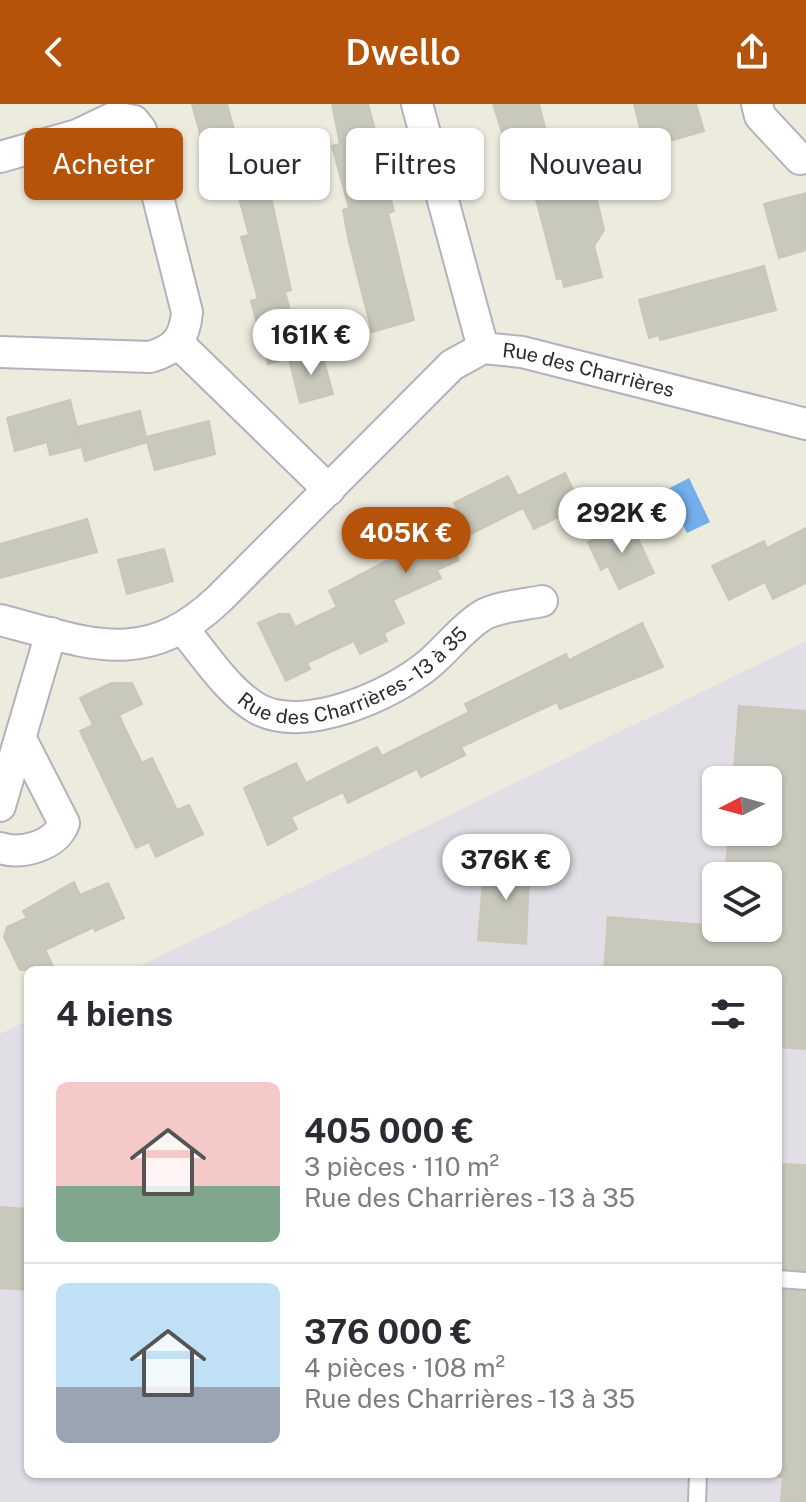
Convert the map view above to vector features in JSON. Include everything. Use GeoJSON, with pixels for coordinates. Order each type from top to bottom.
{"type":"FeatureCollection","features":[{"type":"Feature","properties":{"kind":"street"},"geometry":{"type":"LineString","coordinates":[[417,104],[483,348]]}},
{"type":"Feature","properties":{"kind":"street"},"geometry":{"type":"LineString","coordinates":[[757,104],[760,116],[800,159]]}},
{"type":"Feature","properties":{"kind":"street"},"geometry":{"type":"LineString","coordinates":[[0,157],[77,135],[115,117],[134,121],[141,130],[184,294],[186,330],[178,343],[167,352],[141,357],[0,352]]}},
{"type":"Feature","properties":{"kind":"street"},"geometry":{"type":"LineString","coordinates":[[178,343],[329,490]]}},
{"type":"Feature","properties":{"kind":"street","name":"Rue des Charrières"},"geometry":{"type":"LineString","coordinates":[[0,620],[121,646],[153,641],[183,629],[219,599],[452,365],[483,348],[522,352],[806,424]]}},
{"type":"Feature","properties":{"kind":"street","name":"Rue des Charrières - 13 à 35"},"geometry":{"type":"LineString","coordinates":[[183,629],[227,681],[260,710],[304,716],[348,707],[390,689],[430,663],[468,625],[487,613],[542,601]]}},
{"type":"Feature","properties":{"kind":"street"},"geometry":{"type":"LineString","coordinates":[[0,806],[22,741],[51,633]]}},
{"type":"Feature","properties":{"kind":"street"},"geometry":{"type":"LineString","coordinates":[[0,848],[23,852],[56,836],[64,823],[22,741]]}},
{"type":"Feature","properties":{"kind":"lane"},"geometry":{"type":"LineString","coordinates":[[782,1279],[806,1281]]}},
{"type":"Feature","properties":{"kind":"lane"},"geometry":{"type":"LineString","coordinates":[[697,1502],[698,1478]]}},
{"type":"Feature","properties":{"kind":"shaded area"},"geometry":{"type":"Polygon","coordinates":[[[806,641],[806,1502],[0,1502],[0,1034],[24,1022],[24,1478],[782,1478],[782,966],[140,966],[806,641]]]}},
{"type":"Feature","properties":{"kind":"water"},"geometry":{"type":"Polygon","coordinates":[[[689,478],[710,522],[687,533],[666,490],[689,478]]]}},
{"type":"Feature","properties":{"kind":"building"},"geometry":{"type":"Polygon","coordinates":[[[192,104],[227,104],[234,128],[199,130],[192,104]]]}},
{"type":"Feature","properties":{"kind":"building"},"geometry":{"type":"Polygon","coordinates":[[[332,104],[368,104],[375,128],[346,128],[346,197],[332,146],[340,144],[332,104]]]}},
{"type":"Feature","properties":{"kind":"building"},"geometry":{"type":"Polygon","coordinates":[[[493,104],[539,104],[545,128],[501,128],[493,104]]]}},
{"type":"Feature","properties":{"kind":"building"},"geometry":{"type":"Polygon","coordinates":[[[634,104],[696,104],[704,131],[671,141],[671,128],[640,128],[634,104]]]}},
{"type":"Feature","properties":{"kind":"building"},"geometry":{"type":"Polygon","coordinates":[[[806,193],[806,250],[779,258],[764,204],[806,193]]]}},
{"type":"Feature","properties":{"kind":"building"},"geometry":{"type":"Polygon","coordinates":[[[240,200],[272,200],[291,290],[285,292],[302,355],[268,364],[251,301],[258,299],[241,237],[249,235],[240,200]]]}},
{"type":"Feature","properties":{"kind":"building"},"geometry":{"type":"Polygon","coordinates":[[[347,200],[391,200],[394,211],[388,213],[414,320],[372,332],[343,210],[349,208],[347,200]]]}},
{"type":"Feature","properties":{"kind":"building"},"geometry":{"type":"Polygon","coordinates":[[[536,200],[597,200],[604,230],[594,246],[602,277],[564,287],[562,278],[557,279],[536,200]]]}},
{"type":"Feature","properties":{"kind":"building"},"geometry":{"type":"Polygon","coordinates":[[[764,266],[776,310],[660,340],[659,335],[649,338],[639,300],[764,266]]]}},
{"type":"Feature","properties":{"kind":"building"},"geometry":{"type":"Polygon","coordinates":[[[321,350],[333,394],[300,403],[289,359],[321,350]]]}},
{"type":"Feature","properties":{"kind":"building"},"geometry":{"type":"Polygon","coordinates":[[[70,400],[82,447],[50,455],[47,442],[15,451],[7,418],[70,400]]]}},
{"type":"Feature","properties":{"kind":"building"},"geometry":{"type":"Polygon","coordinates":[[[140,411],[146,437],[209,421],[215,454],[155,470],[147,442],[85,461],[77,427],[140,411]]]}},
{"type":"Feature","properties":{"kind":"building"},"geometry":{"type":"Polygon","coordinates":[[[565,473],[581,506],[534,529],[521,504],[523,508],[451,544],[459,560],[437,570],[441,578],[393,600],[404,623],[384,633],[387,641],[360,654],[354,641],[307,663],[310,669],[286,681],[258,623],[279,614],[289,614],[295,627],[337,607],[329,591],[396,556],[392,546],[459,514],[454,503],[508,476],[518,496],[565,473]]]}},
{"type":"Feature","properties":{"kind":"building"},"geometry":{"type":"Polygon","coordinates":[[[87,519],[97,552],[0,578],[0,544],[87,519]]]}},
{"type":"Feature","properties":{"kind":"building"},"geometry":{"type":"Polygon","coordinates":[[[630,522],[654,573],[619,589],[608,566],[601,570],[588,542],[630,522]]]}},
{"type":"Feature","properties":{"kind":"building"},"geometry":{"type":"Polygon","coordinates":[[[806,528],[806,583],[773,599],[765,582],[729,600],[712,566],[764,541],[767,548],[806,528]]]}},
{"type":"Feature","properties":{"kind":"building"},"geometry":{"type":"Polygon","coordinates":[[[164,549],[173,581],[127,594],[118,560],[164,549]]]}},
{"type":"Feature","properties":{"kind":"building"},"geometry":{"type":"Polygon","coordinates":[[[642,623],[663,667],[560,709],[557,702],[461,747],[465,755],[421,777],[417,769],[348,803],[343,792],[291,817],[297,829],[268,845],[244,788],[296,763],[306,783],[377,747],[382,756],[469,712],[465,704],[566,654],[569,660],[642,623]]]}},
{"type":"Feature","properties":{"kind":"building"},"geometry":{"type":"Polygon","coordinates":[[[111,683],[132,683],[142,704],[119,715],[130,739],[142,763],[152,758],[177,810],[189,805],[203,834],[156,857],[149,842],[136,848],[80,731],[93,725],[80,698],[111,683]]]}},
{"type":"Feature","properties":{"kind":"building"},"geometry":{"type":"Polygon","coordinates":[[[739,706],[806,711],[806,1049],[782,1047],[782,966],[604,966],[608,917],[702,925],[702,942],[782,942],[782,862],[726,862],[728,846],[782,846],[782,766],[734,766],[739,706]]]}},
{"type":"Feature","properties":{"kind":"building"},"geometry":{"type":"Polygon","coordinates":[[[505,855],[530,857],[526,944],[478,940],[484,870],[504,872],[505,855]]]}},
{"type":"Feature","properties":{"kind":"building"},"geometry":{"type":"Polygon","coordinates":[[[74,882],[80,895],[108,883],[124,918],[95,931],[94,927],[45,950],[53,966],[24,966],[24,970],[20,970],[4,937],[7,927],[27,918],[23,911],[74,882]]]}},
{"type":"Feature","properties":{"kind":"building"},"geometry":{"type":"Polygon","coordinates":[[[782,1164],[806,1165],[806,1270],[782,1268],[782,1164]]]}},
{"type":"Feature","properties":{"kind":"building"},"geometry":{"type":"Polygon","coordinates":[[[0,1207],[24,1209],[24,1290],[0,1288],[0,1207]]]}},
{"type":"Feature","properties":{"kind":"building"},"geometry":{"type":"Polygon","coordinates":[[[782,1290],[806,1292],[806,1502],[781,1502],[782,1290]]]}}]}
